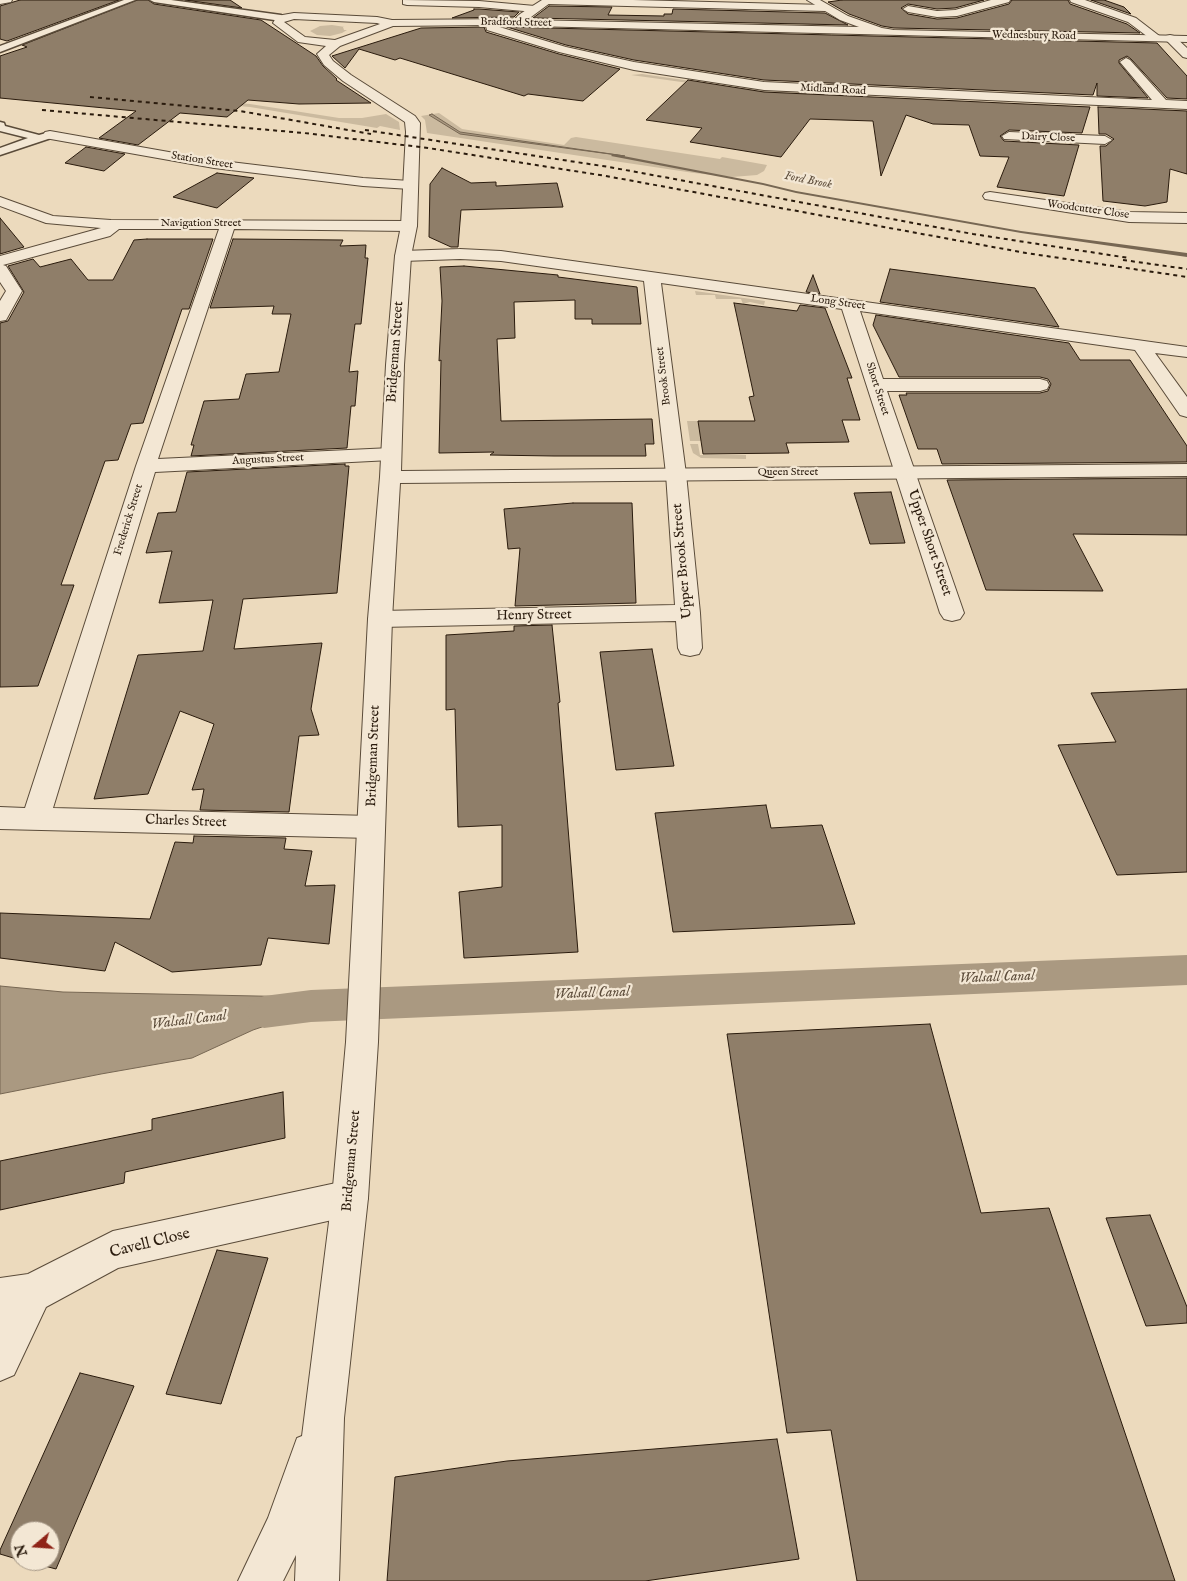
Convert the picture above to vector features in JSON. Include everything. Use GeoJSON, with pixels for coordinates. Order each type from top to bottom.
{"type":"FeatureCollection","features":[{"type":"Feature","properties":{"kind":"street"},"geometry":{"type":"LineString","coordinates":[[0,1],[7,0]]}},
{"type":"Feature","properties":{"kind":"street"},"geometry":{"type":"LineString","coordinates":[[0,49],[131,0]]}},
{"type":"Feature","properties":{"kind":"street","name":"Bradford Street"},"geometry":{"type":"LineString","coordinates":[[154,0],[281,18],[307,16],[377,20],[392,23],[519,22],[880,30]]}},
{"type":"Feature","properties":{"kind":"street"},"geometry":{"type":"LineString","coordinates":[[519,22],[524,16],[548,0],[818,3]]}},
{"type":"Feature","properties":{"kind":"street"},"geometry":{"type":"LineString","coordinates":[[803,0],[818,3],[844,18],[880,30]]}},
{"type":"Feature","properties":{"kind":"street"},"geometry":{"type":"LineString","coordinates":[[908,9],[929,13],[957,13],[983,2],[1005,0]]}},
{"type":"Feature","properties":{"kind":"street"},"geometry":{"type":"LineString","coordinates":[[1075,0],[1132,20],[1156,38]]}},
{"type":"Feature","properties":{"kind":"street"},"geometry":{"type":"LineString","coordinates":[[281,18],[278,23],[279,26],[302,40],[336,44],[392,23],[407,1],[535,9]]}},
{"type":"Feature","properties":{"kind":"street","name":"Midland Road"},"geometry":{"type":"LineString","coordinates":[[490,22],[491,28],[563,50],[634,66],[764,86],[1187,106]]}},
{"type":"Feature","properties":{"kind":"street","name":"Wednesbury Road"},"geometry":{"type":"LineString","coordinates":[[880,30],[895,33],[953,35],[1187,38]]}},
{"type":"Feature","properties":{"kind":"street"},"geometry":{"type":"LineString","coordinates":[[1170,38],[1187,55]]}},
{"type":"Feature","properties":{"kind":"street","name":"Bridgeman Street"},"geometry":{"type":"LineString","coordinates":[[317,1581],[323,1418],[350,1198],[362,1042],[380,619],[403,256],[409,226],[413,142],[412,121],[328,63],[323,54],[336,44]]}},
{"type":"Feature","properties":{"kind":"street"},"geometry":{"type":"LineString","coordinates":[[1126,62],[1162,104]]}},
{"type":"Feature","properties":{"kind":"street"},"geometry":{"type":"LineString","coordinates":[[1118,74],[1137,74]]}},
{"type":"Feature","properties":{"kind":"street","name":"Dairy Close"},"geometry":{"type":"LineString","coordinates":[[1071,101],[1088,139]]}},
{"type":"Feature","properties":{"kind":"street","name":"Station Street"},"geometry":{"type":"LineString","coordinates":[[0,125],[0,128],[214,164],[364,182],[410,185]]}},
{"type":"Feature","properties":{"kind":"street"},"geometry":{"type":"LineString","coordinates":[[0,152],[44,136]]}},
{"type":"Feature","properties":{"kind":"street","name":"Dairy Close"},"geometry":{"type":"LineString","coordinates":[[1009,136],[1105,140]]}},
{"type":"Feature","properties":{"kind":"street","name":"Woodcutter Close"},"geometry":{"type":"LineString","coordinates":[[990,196],[1129,217],[1187,218]]}},
{"type":"Feature","properties":{"kind":"street"},"geometry":{"type":"LineString","coordinates":[[0,201],[52,220],[115,224]]}},
{"type":"Feature","properties":{"kind":"street","name":"Navigation Street"},"geometry":{"type":"LineString","coordinates":[[0,261],[105,232],[115,224],[409,226]]}},
{"type":"Feature","properties":{"kind":"street","name":"Frederick Street"},"geometry":{"type":"LineString","coordinates":[[36,818],[146,466],[228,224]]}},
{"type":"Feature","properties":{"kind":"street"},"geometry":{"type":"LineString","coordinates":[[453,244],[493,249],[488,256]]}},
{"type":"Feature","properties":{"kind":"street","name":"Long Street"},"geometry":{"type":"LineString","coordinates":[[403,256],[460,254],[488,256],[1140,344],[1187,352]]}},
{"type":"Feature","properties":{"kind":"street"},"geometry":{"type":"LineString","coordinates":[[0,269],[14,291],[0,316]]}},
{"type":"Feature","properties":{"kind":"street","name":"Brook Street"},"geometry":{"type":"LineString","coordinates":[[652,278],[676,474]]}},
{"type":"Feature","properties":{"kind":"street","name":"Short Street"},"geometry":{"type":"LineString","coordinates":[[849,305],[905,473]]}},
{"type":"Feature","properties":{"kind":"street"},"geometry":{"type":"LineString","coordinates":[[1140,344],[1187,411]]}},
{"type":"Feature","properties":{"kind":"street"},"geometry":{"type":"LineString","coordinates":[[875,385],[1040,385]]}},
{"type":"Feature","properties":{"kind":"street","name":"Augustus Street"},"geometry":{"type":"LineString","coordinates":[[146,466],[390,454]]}},
{"type":"Feature","properties":{"kind":"street","name":"Queen Street"},"geometry":{"type":"LineString","coordinates":[[390,477],[1187,470]]}},
{"type":"Feature","properties":{"kind":"street","name":"Upper Short Street"},"geometry":{"type":"LineString","coordinates":[[905,473],[952,613]]}},
{"type":"Feature","properties":{"kind":"street","name":"Upper Brook Street"},"geometry":{"type":"LineString","coordinates":[[676,474],[690,648]]}},
{"type":"Feature","properties":{"kind":"street","name":"Henry Street"},"geometry":{"type":"LineString","coordinates":[[380,619],[688,613]]}},
{"type":"Feature","properties":{"kind":"street","name":"Charles Street"},"geometry":{"type":"LineString","coordinates":[[0,818],[371,827]]}},
{"type":"Feature","properties":{"kind":"street","name":"Cavell Close"},"geometry":{"type":"LineString","coordinates":[[0,1361],[16,1295],[114,1250],[350,1198]]}},
{"type":"Feature","properties":{"kind":"street"},"geometry":{"type":"LineString","coordinates":[[260,1581],[287,1527],[323,1418]]}},
{"type":"Feature","properties":{"kind":"shaded area"},"geometry":{"type":"Polygon","coordinates":[[[320,26],[345,27],[343,27],[344,30],[347,30],[330,36],[317,35],[310,31],[320,26]]]}},
{"type":"Feature","properties":{"kind":"shaded area"},"geometry":{"type":"Polygon","coordinates":[[[642,74],[733,87],[819,94],[823,113],[732,89],[631,75],[642,74]]]}},
{"type":"Feature","properties":{"kind":"shaded area"},"geometry":{"type":"Polygon","coordinates":[[[114,92],[250,104],[339,118],[362,118],[386,114],[399,122],[400,130],[380,126],[377,128],[250,107],[99,94],[114,92]]]}},
{"type":"Feature","properties":{"kind":"shaded area"},"geometry":{"type":"Polygon","coordinates":[[[439,113],[462,129],[564,145],[571,138],[576,137],[767,165],[764,171],[757,175],[732,177],[427,133],[425,120],[421,116],[439,113]]]}},
{"type":"Feature","properties":{"kind":"shaded area"},"geometry":{"type":"Polygon","coordinates":[[[695,291],[765,301],[764,305],[750,302],[743,304],[741,299],[716,299],[715,295],[696,295],[695,291]]]}},
{"type":"Feature","properties":{"kind":"shaded area"},"geometry":{"type":"Polygon","coordinates":[[[687,421],[698,421],[701,441],[690,441],[687,421]]]}},
{"type":"Feature","properties":{"kind":"shaded area"},"geometry":{"type":"Polygon","coordinates":[[[690,444],[698,444],[700,455],[746,455],[746,459],[701,458],[693,453],[690,444]]]}},
{"type":"Feature","properties":{"kind":"water"},"geometry":{"type":"Polygon","coordinates":[[[432,114],[460,132],[625,156],[460,134],[429,115],[432,114]]]}},
{"type":"Feature","properties":{"kind":"water"},"geometry":{"type":"Polygon","coordinates":[[[0,986],[63,992],[305,997],[303,1013],[253,1030],[192,1058],[0,1094],[0,986]]]}},
{"type":"Feature","properties":{"kind":"building"},"geometry":{"type":"Polygon","coordinates":[[[20,0],[119,0],[7,41],[0,39],[0,6],[20,0]]]}},
{"type":"Feature","properties":{"kind":"building"},"geometry":{"type":"Polygon","coordinates":[[[137,0],[148,0],[154,4],[261,20],[316,56],[336,80],[371,103],[299,104],[248,100],[227,117],[180,113],[138,145],[99,138],[136,111],[0,98],[0,56],[27,47],[22,45],[137,0]]]}},
{"type":"Feature","properties":{"kind":"building"},"geometry":{"type":"Polygon","coordinates":[[[185,0],[230,0],[242,8],[185,0]]]}},
{"type":"Feature","properties":{"kind":"building"},"geometry":{"type":"Polygon","coordinates":[[[842,0],[984,0],[955,8],[937,9],[908,4],[901,8],[908,14],[937,19],[957,18],[1009,4],[1012,0],[1068,0],[1070,4],[1127,24],[1140,33],[894,28],[882,26],[849,14],[828,2],[842,0]]]}},
{"type":"Feature","properties":{"kind":"building"},"geometry":{"type":"Polygon","coordinates":[[[1091,0],[1104,0],[1124,7],[1131,14],[1091,0]]]}},
{"type":"Feature","properties":{"kind":"building"},"geometry":{"type":"Polygon","coordinates":[[[549,6],[612,7],[608,15],[664,16],[664,14],[672,14],[673,9],[825,13],[848,25],[533,18],[549,6]]]}},
{"type":"Feature","properties":{"kind":"building"},"geometry":{"type":"Polygon","coordinates":[[[474,9],[519,12],[514,17],[452,18],[474,9]]]}},
{"type":"Feature","properties":{"kind":"building"},"geometry":{"type":"Polygon","coordinates":[[[484,27],[486,32],[559,54],[620,69],[583,101],[528,94],[524,96],[400,58],[395,60],[359,49],[345,68],[332,56],[421,28],[484,27]]]}},
{"type":"Feature","properties":{"kind":"building"},"geometry":{"type":"Polygon","coordinates":[[[507,27],[1157,43],[1187,76],[1187,99],[1167,98],[1127,56],[1119,60],[1119,63],[1148,98],[1097,96],[1097,83],[1093,95],[764,80],[634,60],[566,45],[507,27]]]}},
{"type":"Feature","properties":{"kind":"building"},"geometry":{"type":"Polygon","coordinates":[[[688,80],[764,92],[1090,107],[1082,133],[1009,130],[1000,136],[1004,141],[1079,145],[1064,196],[997,187],[1009,157],[980,156],[969,125],[933,124],[906,115],[881,176],[873,121],[810,119],[781,157],[690,142],[702,128],[646,120],[688,80]]]}},
{"type":"Feature","properties":{"kind":"building"},"geometry":{"type":"Polygon","coordinates":[[[1098,107],[1187,111],[1187,174],[1170,169],[1167,202],[1145,206],[1103,201],[1100,146],[1106,146],[1114,139],[1106,134],[1099,134],[1098,107]]]}},
{"type":"Feature","properties":{"kind":"building"},"geometry":{"type":"Polygon","coordinates":[[[86,147],[125,154],[104,171],[65,163],[86,147]]]}},
{"type":"Feature","properties":{"kind":"building"},"geometry":{"type":"Polygon","coordinates":[[[442,168],[471,183],[496,182],[496,186],[557,183],[563,207],[461,210],[458,247],[451,247],[429,237],[430,184],[442,168]]]}},
{"type":"Feature","properties":{"kind":"building"},"geometry":{"type":"Polygon","coordinates":[[[217,173],[254,178],[217,208],[173,197],[217,173]]]}},
{"type":"Feature","properties":{"kind":"building"},"geometry":{"type":"Polygon","coordinates":[[[0,218],[24,247],[0,254],[0,218]]]}},
{"type":"Feature","properties":{"kind":"building"},"geometry":{"type":"Polygon","coordinates":[[[213,239],[189,309],[182,309],[143,423],[131,424],[118,460],[105,461],[61,585],[74,585],[38,686],[0,687],[0,323],[8,321],[24,292],[8,266],[33,259],[40,267],[71,259],[88,280],[113,280],[134,240],[213,239]]]}},
{"type":"Feature","properties":{"kind":"building"},"geometry":{"type":"Polygon","coordinates":[[[233,239],[343,240],[340,246],[366,245],[365,258],[368,258],[361,324],[355,324],[349,372],[358,371],[355,406],[351,406],[347,448],[191,456],[194,445],[191,445],[204,401],[239,399],[246,374],[279,372],[291,314],[272,314],[274,306],[210,308],[233,239]]]}},
{"type":"Feature","properties":{"kind":"building"},"geometry":{"type":"Polygon","coordinates":[[[464,266],[558,275],[558,277],[637,287],[641,324],[592,324],[592,319],[575,319],[575,300],[514,302],[515,338],[497,339],[501,421],[652,419],[654,444],[645,444],[646,456],[490,455],[494,452],[439,453],[441,360],[439,361],[442,301],[440,267],[464,266]]]}},
{"type":"Feature","properties":{"kind":"building"},"geometry":{"type":"Polygon","coordinates":[[[890,269],[1035,288],[1059,327],[880,302],[890,269]]]}},
{"type":"Feature","properties":{"kind":"building"},"geometry":{"type":"Polygon","coordinates":[[[813,275],[820,294],[806,292],[813,275]]]}},
{"type":"Feature","properties":{"kind":"building"},"geometry":{"type":"Polygon","coordinates":[[[734,303],[797,311],[800,305],[825,308],[852,378],[847,378],[860,420],[842,420],[849,442],[786,443],[789,453],[703,454],[698,421],[755,421],[749,397],[754,396],[734,303]]]}},
{"type":"Feature","properties":{"kind":"building"},"geometry":{"type":"Polygon","coordinates":[[[876,315],[1069,343],[1080,360],[1130,360],[1187,446],[1187,462],[942,464],[937,449],[918,449],[899,395],[907,395],[906,393],[1040,393],[1048,391],[1051,384],[1048,379],[1040,377],[899,377],[873,325],[876,315]]]}},
{"type":"Feature","properties":{"kind":"building"},"geometry":{"type":"Polygon","coordinates":[[[345,464],[345,466],[349,466],[337,593],[243,599],[234,649],[322,643],[311,709],[319,735],[299,736],[289,812],[200,810],[204,789],[192,790],[214,724],[180,711],[148,794],[94,799],[138,655],[203,651],[213,600],[159,603],[172,551],[146,553],[158,513],[176,512],[187,472],[345,464]]]}},
{"type":"Feature","properties":{"kind":"building"},"geometry":{"type":"Polygon","coordinates":[[[1187,478],[1187,535],[1073,534],[1103,591],[986,590],[947,480],[1187,478]]]}},
{"type":"Feature","properties":{"kind":"building"},"geometry":{"type":"Polygon","coordinates":[[[891,492],[905,543],[870,544],[854,493],[891,492]]]}},
{"type":"Feature","properties":{"kind":"building"},"geometry":{"type":"Polygon","coordinates":[[[573,503],[632,503],[636,603],[515,606],[520,548],[508,549],[504,509],[573,503]]]}},
{"type":"Feature","properties":{"kind":"building"},"geometry":{"type":"Polygon","coordinates":[[[552,625],[560,702],[558,703],[578,952],[464,958],[459,892],[502,887],[502,825],[458,827],[455,709],[446,710],[446,635],[514,631],[514,626],[552,625]]]}},
{"type":"Feature","properties":{"kind":"building"},"geometry":{"type":"Polygon","coordinates":[[[652,649],[674,766],[616,770],[600,652],[652,649]]]}},
{"type":"Feature","properties":{"kind":"building"},"geometry":{"type":"Polygon","coordinates":[[[1187,689],[1187,872],[1117,875],[1058,745],[1116,742],[1091,693],[1187,689]]]}},
{"type":"Feature","properties":{"kind":"building"},"geometry":{"type":"Polygon","coordinates":[[[766,805],[771,828],[822,825],[855,924],[673,932],[655,813],[766,805]]]}},
{"type":"Feature","properties":{"kind":"building"},"geometry":{"type":"Polygon","coordinates":[[[194,836],[286,838],[284,849],[312,851],[305,886],[335,885],[329,944],[268,938],[261,965],[172,972],[115,942],[105,971],[0,958],[0,913],[150,919],[175,842],[193,843],[194,836]]]}},
{"type":"Feature","properties":{"kind":"building"},"geometry":{"type":"Polygon","coordinates":[[[930,1024],[981,1213],[1049,1208],[1175,1581],[857,1581],[831,1430],[787,1433],[727,1034],[930,1024]]]}},
{"type":"Feature","properties":{"kind":"building"},"geometry":{"type":"Polygon","coordinates":[[[283,1092],[285,1138],[125,1172],[124,1183],[0,1210],[0,1161],[152,1130],[152,1119],[283,1092]]]}},
{"type":"Feature","properties":{"kind":"building"},"geometry":{"type":"Polygon","coordinates":[[[1150,1215],[1187,1307],[1187,1323],[1146,1326],[1106,1218],[1150,1215]]]}},
{"type":"Feature","properties":{"kind":"building"},"geometry":{"type":"Polygon","coordinates":[[[217,1250],[268,1258],[221,1404],[166,1394],[217,1250]]]}},
{"type":"Feature","properties":{"kind":"building"},"geometry":{"type":"Polygon","coordinates":[[[80,1373],[134,1386],[60,1560],[60,1521],[13,1521],[80,1373]]]}},
{"type":"Feature","properties":{"kind":"building"},"geometry":{"type":"Polygon","coordinates":[[[777,1439],[799,1559],[645,1581],[387,1581],[395,1477],[507,1461],[777,1439]]]}},
{"type":"Feature","properties":{"kind":"building"},"geometry":{"type":"Polygon","coordinates":[[[10,1528],[10,1557],[0,1554],[10,1528]]]}},
{"type":"Feature","properties":{"kind":"waterway","name":"Ford Brook"},"geometry":{"type":"LineString","coordinates":[[613,155],[796,192],[1021,232],[1187,255]]}},
{"type":"Feature","properties":{"kind":"waterway","name":"Walsall Canal"},"geometry":{"type":"LineString","coordinates":[[264,1012],[311,1006],[1187,970]]}},
{"type":"Feature","properties":{"kind":"railway"},"geometry":{"type":"LineString","coordinates":[[90,97],[240,111],[371,134]]}},
{"type":"Feature","properties":{"kind":"railway"},"geometry":{"type":"LineString","coordinates":[[42,110],[304,133],[428,148],[606,176],[1026,253],[1187,277]]}},
{"type":"Feature","properties":{"kind":"railway"},"geometry":{"type":"LineString","coordinates":[[365,130],[609,167],[973,234],[1129,258]]}},
{"type":"Feature","properties":{"kind":"railway"},"geometry":{"type":"LineString","coordinates":[[1123,260],[1187,269]]}}]}
